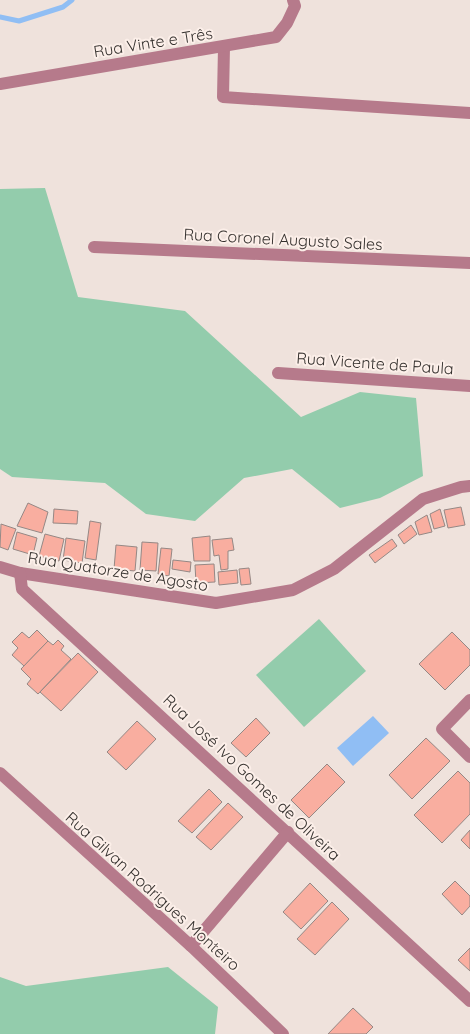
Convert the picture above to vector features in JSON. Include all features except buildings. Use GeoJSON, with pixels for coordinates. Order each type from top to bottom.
{"type":"FeatureCollection","features":[{"type":"Feature","properties":{"kind":"street","name":"Rua Vinte e Três"},"geometry":{"type":"LineString","coordinates":[[0,84],[276,37],[287,23],[294,3]]}},
{"type":"Feature","properties":{"kind":"street"},"geometry":{"type":"LineString","coordinates":[[224,47],[223,97],[470,113]]}},
{"type":"Feature","properties":{"kind":"street","name":"Rua Coronel Augusto Sales"},"geometry":{"type":"LineString","coordinates":[[94,247],[470,263]]}},
{"type":"Feature","properties":{"kind":"street","name":"Rua Vicente de Paula"},"geometry":{"type":"LineString","coordinates":[[278,373],[470,386]]}},
{"type":"Feature","properties":{"kind":"street","name":"Rua Quatorze de Agosto"},"geometry":{"type":"LineString","coordinates":[[0,567],[20,573],[216,603],[292,590],[334,569],[423,499],[470,486]]}},
{"type":"Feature","properties":{"kind":"street","name":"Rua José Ivo Gomes de Oliveira"},"geometry":{"type":"LineString","coordinates":[[20,573],[22,589],[470,1001]]}},
{"type":"Feature","properties":{"kind":"street"},"geometry":{"type":"LineString","coordinates":[[470,700],[442,729],[470,757]]}},
{"type":"Feature","properties":{"kind":"street","name":"Rua Gilvan Rodrigues Monteiro"},"geometry":{"type":"LineString","coordinates":[[0,773],[191,946],[283,1034]]}},
{"type":"Feature","properties":{"kind":"street"},"geometry":{"type":"LineString","coordinates":[[191,946],[288,832]]}},
{"type":"Feature","properties":{"kind":"green space"},"geometry":{"type":"Polygon","coordinates":[[[45,188],[78,297],[185,311],[301,417],[360,392],[416,398],[423,476],[380,498],[340,508],[292,469],[244,478],[195,521],[146,514],[105,483],[12,477],[0,469],[0,189],[45,188]]]}},
{"type":"Feature","properties":{"kind":"green space"},"geometry":{"type":"Polygon","coordinates":[[[319,619],[366,671],[304,727],[256,675],[319,619]]]}},
{"type":"Feature","properties":{"kind":"green space"},"geometry":{"type":"Polygon","coordinates":[[[168,967],[218,1007],[215,1034],[0,1034],[0,977],[26,986],[168,967]]]}},
{"type":"Feature","properties":{"kind":"water"},"geometry":{"type":"Polygon","coordinates":[[[373,716],[389,733],[353,766],[337,748],[373,716]]]}},
{"type":"Feature","properties":{"kind":"waterway"},"geometry":{"type":"LineString","coordinates":[[0,17],[19,21],[63,7],[72,0]]}}]}
